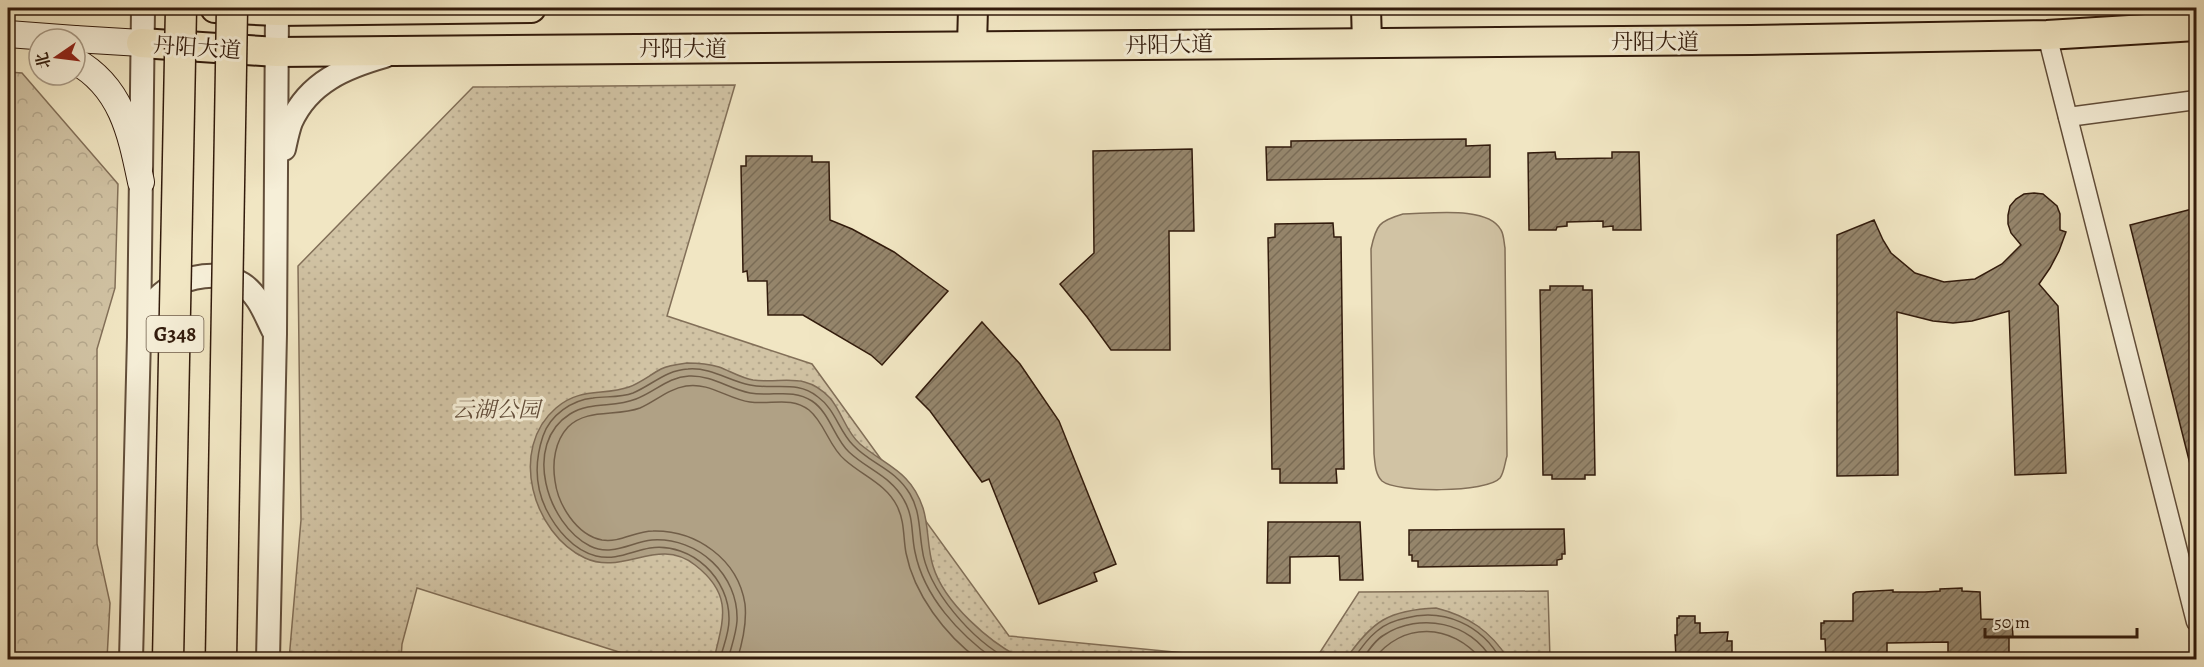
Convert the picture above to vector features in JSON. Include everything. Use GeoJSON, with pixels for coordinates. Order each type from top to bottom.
{"type":"FeatureCollection","features":[{"type":"Feature","properties":{"kind":"highway","name":"G348"},"geometry":{"type":"LineString","coordinates":[[168,660],[181,8]]}},
{"type":"Feature","properties":{"kind":"highway","name":"G348"},"geometry":{"type":"LineString","coordinates":[[221,660],[232,8]]}},
{"type":"Feature","properties":{"kind":"main road","name":"丹阳大道"},"geometry":{"type":"LineString","coordinates":[[215,8],[531,8]]}},
{"type":"Feature","properties":{"kind":"main road"},"geometry":{"type":"LineString","coordinates":[[972,46],[973,8]]}},
{"type":"Feature","properties":{"kind":"main road"},"geometry":{"type":"LineString","coordinates":[[1366,8],[1367,43]]}},
{"type":"Feature","properties":{"kind":"main road","name":"丹阳大道"},"geometry":{"type":"LineString","coordinates":[[141,43],[277,52],[406,51],[2047,35],[2196,26]]}},
{"type":"Feature","properties":{"kind":"main road"},"geometry":{"type":"LineString","coordinates":[[87,40],[141,43]]}},
{"type":"Feature","properties":{"kind":"main road"},"geometry":{"type":"LineString","coordinates":[[87,70],[107,86],[121,111],[132,140],[141,182]]}},
{"type":"Feature","properties":{"kind":"street"},"geometry":{"type":"LineString","coordinates":[[131,660],[139,337],[143,8]]}},
{"type":"Feature","properties":{"kind":"street"},"geometry":{"type":"LineString","coordinates":[[268,660],[275,334],[277,9]]}},
{"type":"Feature","properties":{"kind":"street"},"geometry":{"type":"LineString","coordinates":[[2047,35],[2196,622]]}},
{"type":"Feature","properties":{"kind":"street"},"geometry":{"type":"LineString","coordinates":[[275,179],[292,121],[310,95],[326,79],[346,69],[406,51]]}},
{"type":"Feature","properties":{"kind":"street"},"geometry":{"type":"LineString","coordinates":[[2068,117],[2196,100]]}},
{"type":"Feature","properties":{"kind":"street"},"geometry":{"type":"LineString","coordinates":[[139,337],[153,303],[170,289],[190,279],[209,275],[223,276],[243,284],[260,303],[275,334]]}},
{"type":"Feature","properties":{"kind":"green space"},"geometry":{"type":"Polygon","coordinates":[[[8,72],[22,73],[27,79],[27,87],[34,87],[118,184],[115,288],[97,349],[97,544],[110,603],[107,659],[8,659],[8,72]]]}},
{"type":"Feature","properties":{"kind":"green space","name":"云湖公园"},"geometry":{"type":"Polygon","coordinates":[[[735,85],[667,316],[812,364],[1009,636],[1247,659],[641,659],[417,588],[402,644],[401,659],[289,660],[301,520],[298,266],[473,87],[735,85]]]}},
{"type":"Feature","properties":{"kind":"green space"},"geometry":{"type":"Polygon","coordinates":[[[1442,212],[1471,214],[1494,222],[1503,234],[1507,456],[1500,478],[1492,483],[1461,489],[1405,488],[1382,481],[1377,472],[1374,454],[1371,249],[1380,225],[1403,214],[1442,212]]]}},
{"type":"Feature","properties":{"kind":"green space"},"geometry":{"type":"Polygon","coordinates":[[[1548,591],[1550,659],[1315,660],[1359,592],[1548,591]]]}},
{"type":"Feature","properties":{"kind":"water"},"geometry":{"type":"Polygon","coordinates":[[[687,363],[715,366],[753,380],[803,381],[821,390],[830,398],[855,439],[897,470],[912,485],[925,515],[933,566],[947,594],[983,632],[1023,659],[714,659],[722,620],[721,598],[716,587],[695,565],[681,557],[668,554],[613,563],[599,562],[585,558],[567,546],[552,530],[540,511],[533,489],[530,467],[533,445],[541,425],[556,408],[574,397],[629,387],[664,368],[687,363]]]}},
{"type":"Feature","properties":{"kind":"water"},"geometry":{"type":"Polygon","coordinates":[[[1436,608],[1458,615],[1478,626],[1494,640],[1508,659],[1346,659],[1364,635],[1383,620],[1406,611],[1436,608]]]}},
{"type":"Feature","properties":{"kind":"building"},"geometry":{"type":"Polygon","coordinates":[[[1466,139],[1466,146],[1490,145],[1490,177],[1267,180],[1266,147],[1291,147],[1291,141],[1466,139]]]}},
{"type":"Feature","properties":{"kind":"building"},"geometry":{"type":"Polygon","coordinates":[[[1192,149],[1194,231],[1169,231],[1170,350],[1111,350],[1060,284],[1094,253],[1093,151],[1192,149]]]}},
{"type":"Feature","properties":{"kind":"building"},"geometry":{"type":"Polygon","coordinates":[[[1555,152],[1556,159],[1612,158],[1612,152],[1639,152],[1641,230],[1613,230],[1613,226],[1603,227],[1603,221],[1567,222],[1567,226],[1557,227],[1556,230],[1529,230],[1528,153],[1555,152]]]}},
{"type":"Feature","properties":{"kind":"building"},"geometry":{"type":"Polygon","coordinates":[[[746,156],[812,156],[812,162],[829,162],[830,220],[894,252],[948,291],[882,365],[871,355],[803,315],[768,315],[767,281],[748,281],[747,271],[743,272],[741,166],[746,166],[746,156]]]}},
{"type":"Feature","properties":{"kind":"building"},"geometry":{"type":"Polygon","coordinates":[[[2024,194],[2043,194],[2057,206],[2060,214],[2060,230],[2066,232],[2059,251],[2039,284],[2058,306],[2066,473],[2015,475],[2009,311],[1972,321],[1953,323],[1933,321],[1897,312],[1898,475],[1837,476],[1837,235],[1874,220],[1891,253],[1915,273],[1944,282],[1975,279],[2002,264],[2021,245],[2011,233],[2008,224],[2010,206],[2024,194]]]}},
{"type":"Feature","properties":{"kind":"building"},"geometry":{"type":"Polygon","coordinates":[[[2196,208],[2196,467],[2191,468],[2130,225],[2196,208]]]}},
{"type":"Feature","properties":{"kind":"building"},"geometry":{"type":"Polygon","coordinates":[[[1333,223],[1334,237],[1341,237],[1344,469],[1336,469],[1337,483],[1280,483],[1280,469],[1272,469],[1268,238],[1275,237],[1275,224],[1333,223]]]}},
{"type":"Feature","properties":{"kind":"building"},"geometry":{"type":"Polygon","coordinates":[[[1550,286],[1583,286],[1583,290],[1592,290],[1595,475],[1585,475],[1585,479],[1552,479],[1552,475],[1543,475],[1540,290],[1550,290],[1550,286]]]}},
{"type":"Feature","properties":{"kind":"building"},"geometry":{"type":"Polygon","coordinates":[[[982,322],[1020,364],[1059,421],[1116,564],[1094,573],[1097,581],[1039,604],[989,479],[982,482],[930,411],[916,397],[982,322]]]}},
{"type":"Feature","properties":{"kind":"building"},"geometry":{"type":"Polygon","coordinates":[[[1268,522],[1360,522],[1363,580],[1340,580],[1339,556],[1290,557],[1290,583],[1267,583],[1268,522]]]}},
{"type":"Feature","properties":{"kind":"building"},"geometry":{"type":"Polygon","coordinates":[[[1564,529],[1565,554],[1562,554],[1562,559],[1557,560],[1557,565],[1418,567],[1418,561],[1412,561],[1412,555],[1409,555],[1409,530],[1564,529]]]}},
{"type":"Feature","properties":{"kind":"building"},"geometry":{"type":"Polygon","coordinates":[[[1962,588],[1962,591],[1980,592],[1981,619],[2012,620],[2013,637],[2009,637],[2009,660],[1948,660],[1948,642],[1887,643],[1887,660],[1826,660],[1825,639],[1821,639],[1821,623],[1824,621],[1853,621],[1853,594],[1856,592],[1893,590],[1893,592],[1925,592],[1962,588]]]}},
{"type":"Feature","properties":{"kind":"building"},"geometry":{"type":"Polygon","coordinates":[[[1679,616],[1695,616],[1695,623],[1700,623],[1700,633],[1728,632],[1727,641],[1732,641],[1732,660],[1676,660],[1675,635],[1677,635],[1679,616]]]}}]}
